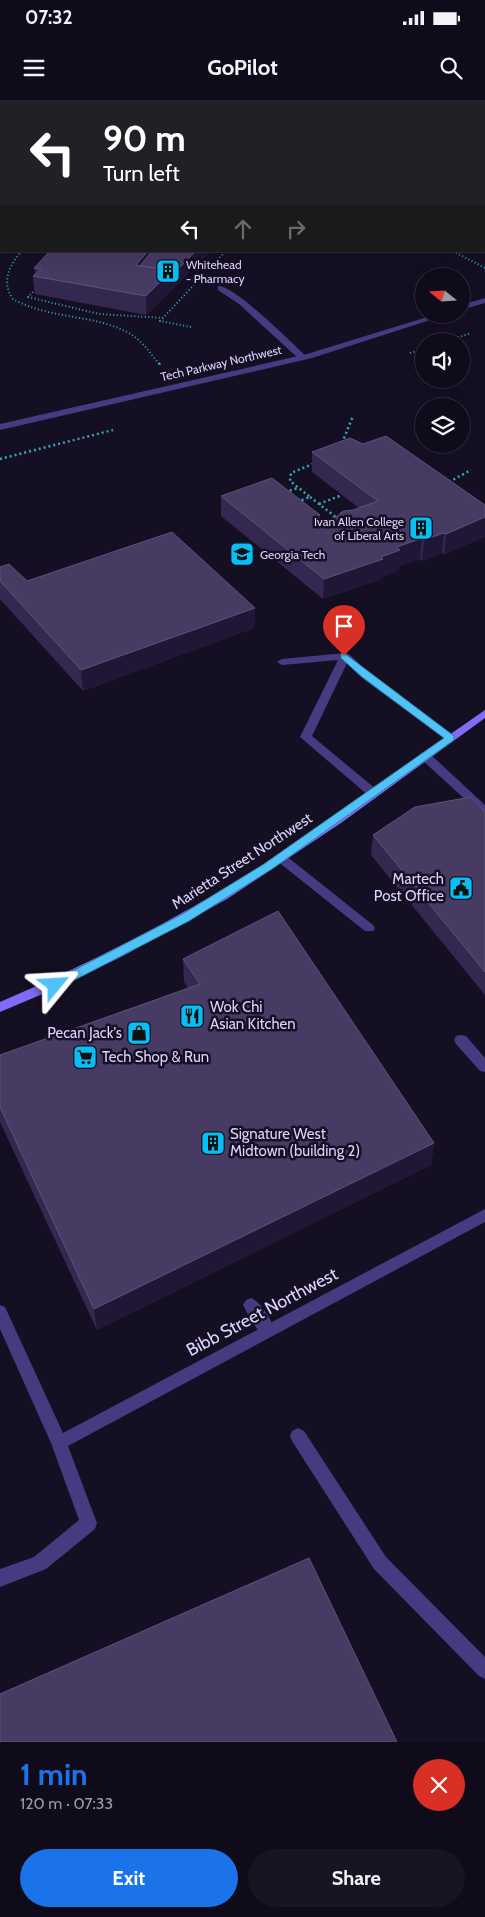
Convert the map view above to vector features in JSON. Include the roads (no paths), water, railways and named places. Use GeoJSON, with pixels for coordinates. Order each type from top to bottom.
{"type":"FeatureCollection","features":[{"type":"Feature","properties":{"kind":"main road","name":"Marietta Street Northwest"},"geometry":{"type":"LineString","coordinates":[[0,1007],[55,985],[185,918],[281,858],[485,713]]}},
{"type":"Feature","properties":{"kind":"street"},"geometry":{"type":"LineString","coordinates":[[221,288],[242,302],[302,357]]}},
{"type":"Feature","properties":{"kind":"street"},"geometry":{"type":"LineString","coordinates":[[470,305],[485,300]]}},
{"type":"Feature","properties":{"kind":"street","name":"Tech Parkway Northwest"},"geometry":{"type":"LineString","coordinates":[[0,427],[302,357],[415,323]]}},
{"type":"Feature","properties":{"kind":"street"},"geometry":{"type":"LineString","coordinates":[[344,656],[306,737],[373,792]]}},
{"type":"Feature","properties":{"kind":"street"},"geometry":{"type":"LineString","coordinates":[[282,662],[344,656],[365,675],[450,738]]}},
{"type":"Feature","properties":{"kind":"street"},"geometry":{"type":"LineString","coordinates":[[425,756],[485,811]]}},
{"type":"Feature","properties":{"kind":"street"},"geometry":{"type":"LineString","coordinates":[[281,858],[369,928]]}},
{"type":"Feature","properties":{"kind":"street"},"geometry":{"type":"LineString","coordinates":[[461,1040],[485,1067]]}},
{"type":"Feature","properties":{"kind":"street","name":"Bibb Street Northwest"},"geometry":{"type":"LineString","coordinates":[[59,1443],[485,1215]]}},
{"type":"Feature","properties":{"kind":"street"},"geometry":{"type":"LineString","coordinates":[[251,1305],[268,1331]]}},
{"type":"Feature","properties":{"kind":"street"},"geometry":{"type":"LineString","coordinates":[[0,1312],[59,1443],[89,1523],[40,1563],[0,1578]]}},
{"type":"Feature","properties":{"kind":"street"},"geometry":{"type":"LineString","coordinates":[[298,1436],[380,1563],[485,1670]]}},
{"type":"Feature","properties":{"kind":"place","name":"Whitehead - Pharmacy"},"geometry":{"type":"Point","coordinates":[168,271]}},
{"type":"Feature","properties":{"kind":"place","name":"Ivan Allen College of Liberal Arts"},"geometry":{"type":"Point","coordinates":[421,528]}},
{"type":"Feature","properties":{"kind":"place","name":"Georgia Tech"},"geometry":{"type":"Point","coordinates":[242,554]}},
{"type":"Feature","properties":{"kind":"place","name":"Martech Post Office"},"geometry":{"type":"Point","coordinates":[461,888]}},
{"type":"Feature","properties":{"kind":"place","name":"Wok Chi Asian Kitchen"},"geometry":{"type":"Point","coordinates":[192,1016]}},
{"type":"Feature","properties":{"kind":"place","name":"Pecan Jack's"},"geometry":{"type":"Point","coordinates":[139,1033]}},
{"type":"Feature","properties":{"kind":"place","name":"Tech Shop & Run"},"geometry":{"type":"Point","coordinates":[85,1057]}},
{"type":"Feature","properties":{"kind":"place","name":"Signature West Midtown (building 2)"},"geometry":{"type":"Point","coordinates":[213,1143]}}]}
